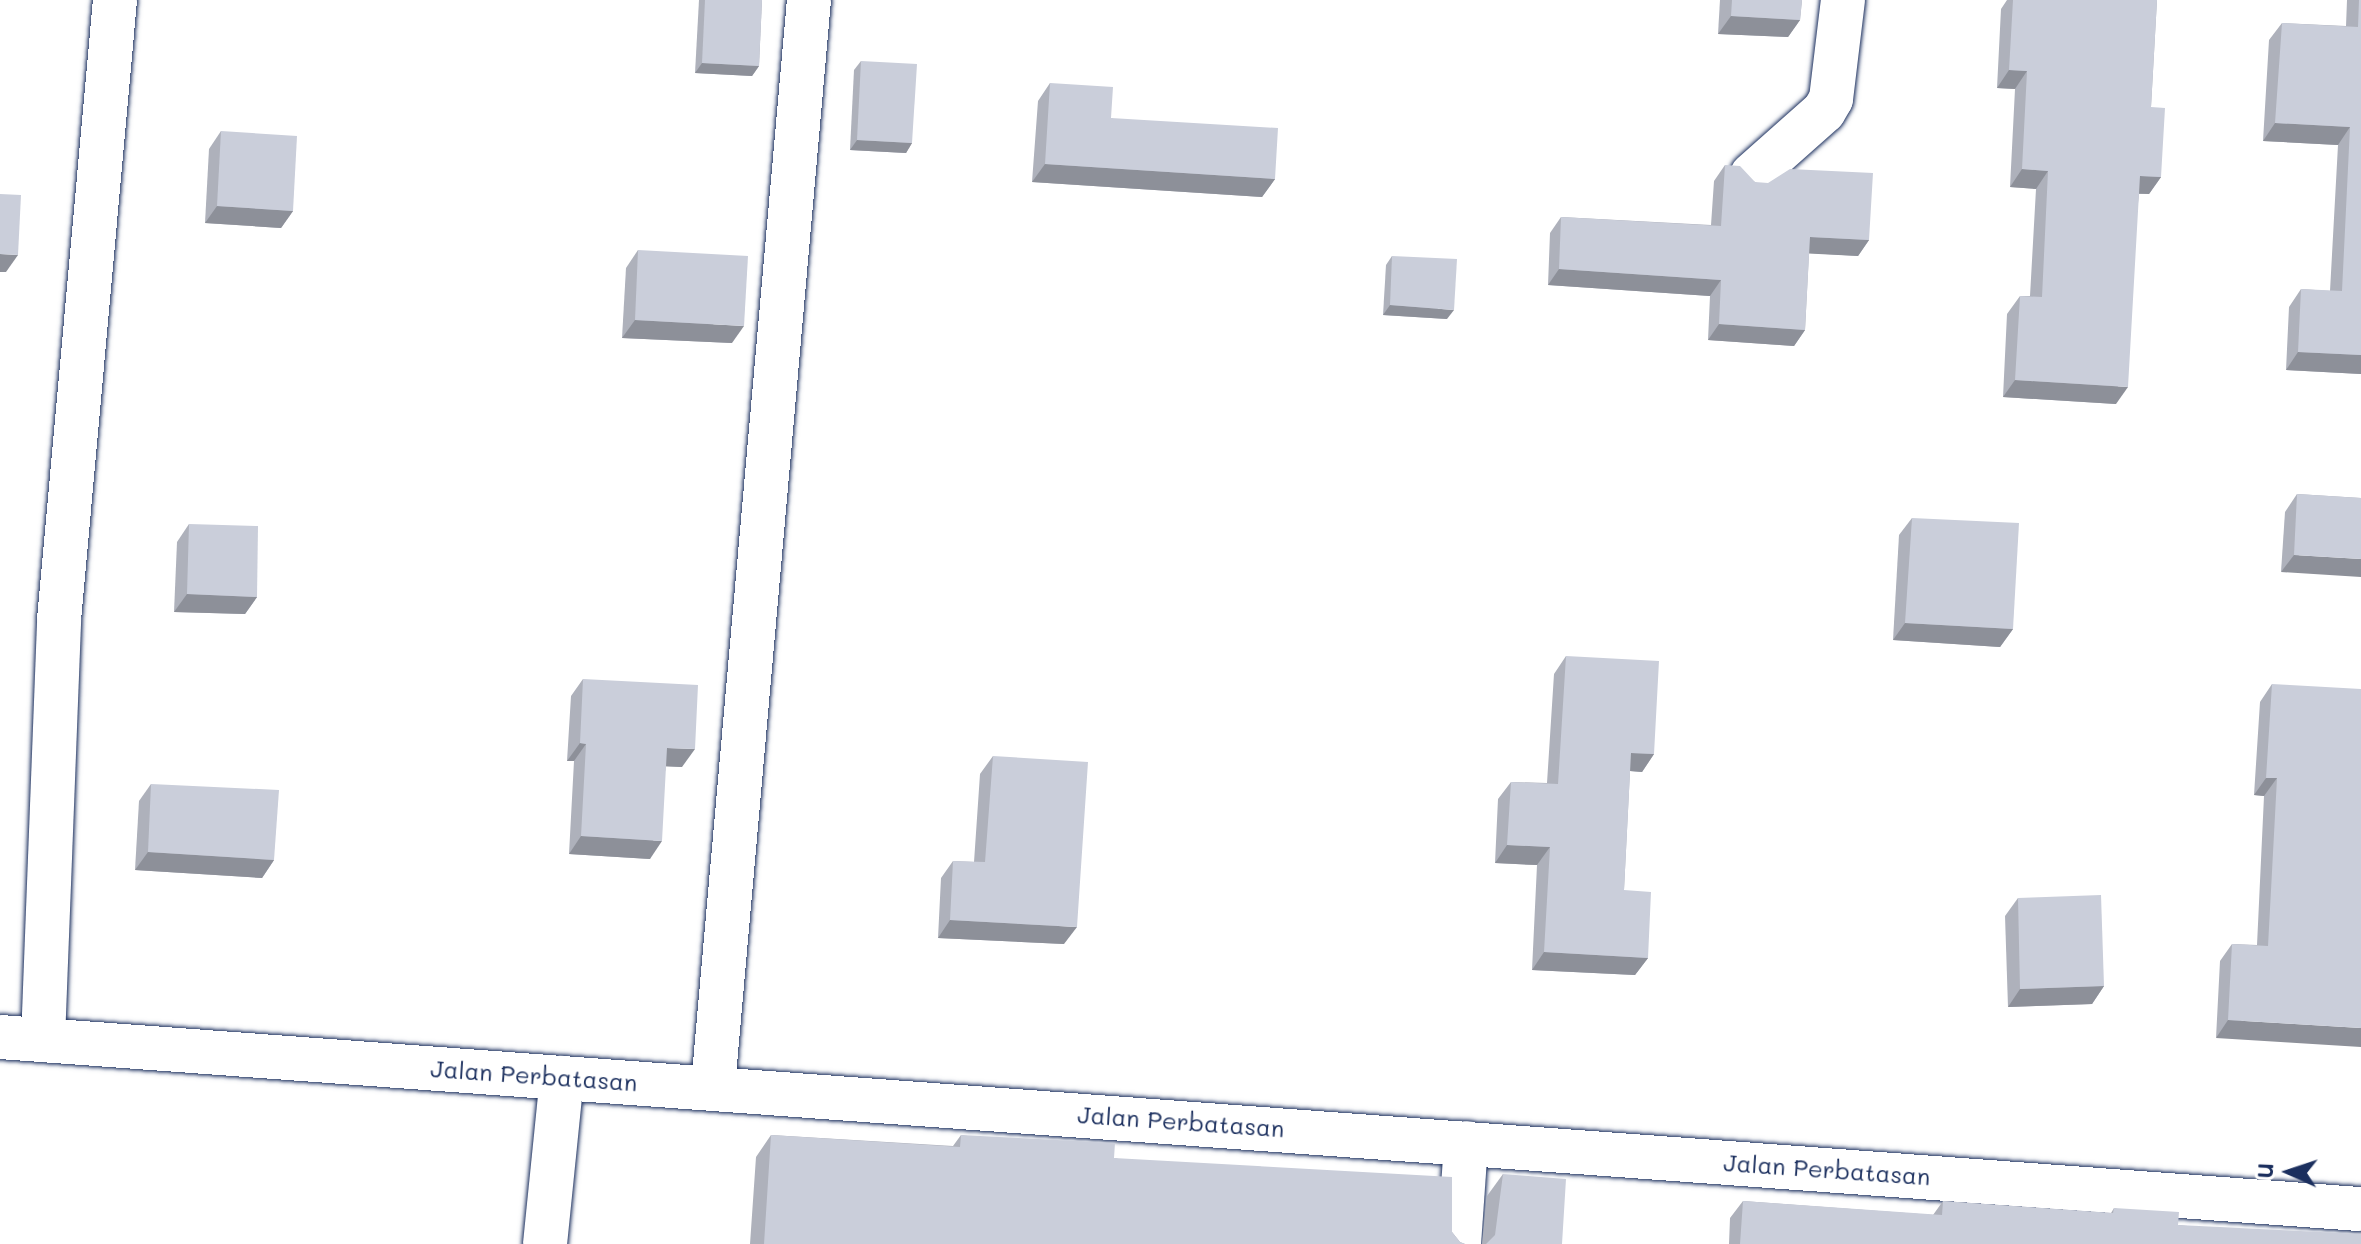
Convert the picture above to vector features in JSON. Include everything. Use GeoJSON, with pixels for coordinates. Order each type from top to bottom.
{"type":"FeatureCollection","features":[{"type":"Feature","properties":{"kind":"street"},"geometry":{"type":"LineString","coordinates":[[43,1040],[59,620],[115,0]]}},
{"type":"Feature","properties":{"kind":"street"},"geometry":{"type":"LineString","coordinates":[[713,1086],[809,0]]}},
{"type":"Feature","properties":{"kind":"street"},"geometry":{"type":"LineString","coordinates":[[1752,175],[1824,111],[1831,99],[1843,0]]}},
{"type":"Feature","properties":{"kind":"street","name":"Jalan Perbatasan"},"geometry":{"type":"LineString","coordinates":[[0,1037],[713,1086],[2361,1209]]}},
{"type":"Feature","properties":{"kind":"street"},"geometry":{"type":"LineString","coordinates":[[545,1244],[562,1078]]}},
{"type":"Feature","properties":{"kind":"street"},"geometry":{"type":"LineString","coordinates":[[1459,1244],[1466,1143]]}},
{"type":"Feature","properties":{"kind":"building"},"geometry":{"type":"Polygon","coordinates":[[[705,0],[762,0],[759,66],[702,63],[705,0]]]}},
{"type":"Feature","properties":{"kind":"building"},"geometry":{"type":"Polygon","coordinates":[[[1732,0],[1802,0],[1800,20],[1731,16],[1732,0]]]}},
{"type":"Feature","properties":{"kind":"building"},"geometry":{"type":"Polygon","coordinates":[[[2013,0],[2157,0],[2151,107],[2165,108],[2161,177],[2140,176],[2128,387],[2015,380],[2020,296],[2042,297],[2048,171],[2022,169],[2027,71],[2009,70],[2013,0]]]}},
{"type":"Feature","properties":{"kind":"building"},"geometry":{"type":"Polygon","coordinates":[[[2359,0],[2361,355],[2298,352],[2301,289],[2342,291],[2350,127],[2275,123],[2282,23],[2358,27],[2359,0]]]}},
{"type":"Feature","properties":{"kind":"building"},"geometry":{"type":"Polygon","coordinates":[[[861,61],[917,64],[912,143],[857,140],[861,61]]]}},
{"type":"Feature","properties":{"kind":"building"},"geometry":{"type":"Polygon","coordinates":[[[1050,83],[1113,87],[1111,118],[1278,128],[1275,179],[1045,164],[1050,83]]]}},
{"type":"Feature","properties":{"kind":"building"},"geometry":{"type":"Polygon","coordinates":[[[221,131],[297,136],[293,211],[217,206],[221,131]]]}},
{"type":"Feature","properties":{"kind":"building"},"geometry":{"type":"Polygon","coordinates":[[[1725,165],[1740,166],[1755,182],[1768,183],[1790,169],[1873,173],[1869,240],[1810,237],[1805,330],[1719,324],[1721,280],[1559,269],[1561,217],[1721,226],[1725,165]]]}},
{"type":"Feature","properties":{"kind":"building"},"geometry":{"type":"Polygon","coordinates":[[[0,194],[21,195],[18,255],[0,254],[0,194]]]}},
{"type":"Feature","properties":{"kind":"building"},"geometry":{"type":"Polygon","coordinates":[[[638,250],[748,256],[744,326],[635,320],[638,250]]]}},
{"type":"Feature","properties":{"kind":"building"},"geometry":{"type":"Polygon","coordinates":[[[1392,256],[1457,259],[1454,310],[1390,305],[1392,256]]]}},
{"type":"Feature","properties":{"kind":"building"},"geometry":{"type":"Polygon","coordinates":[[[2297,494],[2361,498],[2361,559],[2294,555],[2297,494]]]}},
{"type":"Feature","properties":{"kind":"building"},"geometry":{"type":"Polygon","coordinates":[[[1912,518],[2019,523],[2013,629],[1905,623],[1912,518]]]}},
{"type":"Feature","properties":{"kind":"building"},"geometry":{"type":"Polygon","coordinates":[[[189,524],[258,526],[257,597],[187,594],[189,524]]]}},
{"type":"Feature","properties":{"kind":"building"},"geometry":{"type":"Polygon","coordinates":[[[1566,656],[1659,661],[1654,754],[1631,753],[1624,890],[1651,892],[1648,958],[1544,952],[1550,847],[1507,845],[1511,782],[1558,784],[1566,656]]]}},
{"type":"Feature","properties":{"kind":"building"},"geometry":{"type":"Polygon","coordinates":[[[583,679],[698,685],[695,749],[667,748],[662,841],[581,836],[586,744],[580,743],[583,679]]]}},
{"type":"Feature","properties":{"kind":"building"},"geometry":{"type":"Polygon","coordinates":[[[2272,684],[2361,689],[2361,1028],[2228,1020],[2232,944],[2268,946],[2277,778],[2266,778],[2272,684]]]}},
{"type":"Feature","properties":{"kind":"building"},"geometry":{"type":"Polygon","coordinates":[[[993,756],[1088,762],[1077,927],[950,920],[953,861],[985,862],[993,756]]]}},
{"type":"Feature","properties":{"kind":"building"},"geometry":{"type":"Polygon","coordinates":[[[151,784],[279,790],[274,860],[148,852],[151,784]]]}},
{"type":"Feature","properties":{"kind":"building"},"geometry":{"type":"Polygon","coordinates":[[[2101,895],[2104,986],[2020,989],[2018,898],[2101,895]]]}},
{"type":"Feature","properties":{"kind":"building"},"geometry":{"type":"Polygon","coordinates":[[[771,1135],[960,1147],[961,1135],[1115,1143],[1114,1158],[1452,1177],[1452,1232],[1465,1244],[764,1244],[771,1135]]]}},
{"type":"Feature","properties":{"kind":"building"},"geometry":{"type":"Polygon","coordinates":[[[1503,1174],[1566,1179],[1562,1244],[1486,1244],[1495,1235],[1503,1174]]]}},
{"type":"Feature","properties":{"kind":"building"},"geometry":{"type":"Polygon","coordinates":[[[1743,1201],[1942,1215],[1943,1201],[2113,1213],[2114,1208],[2179,1212],[2178,1225],[2361,1234],[2361,1244],[1740,1244],[1743,1201]]]}}]}
